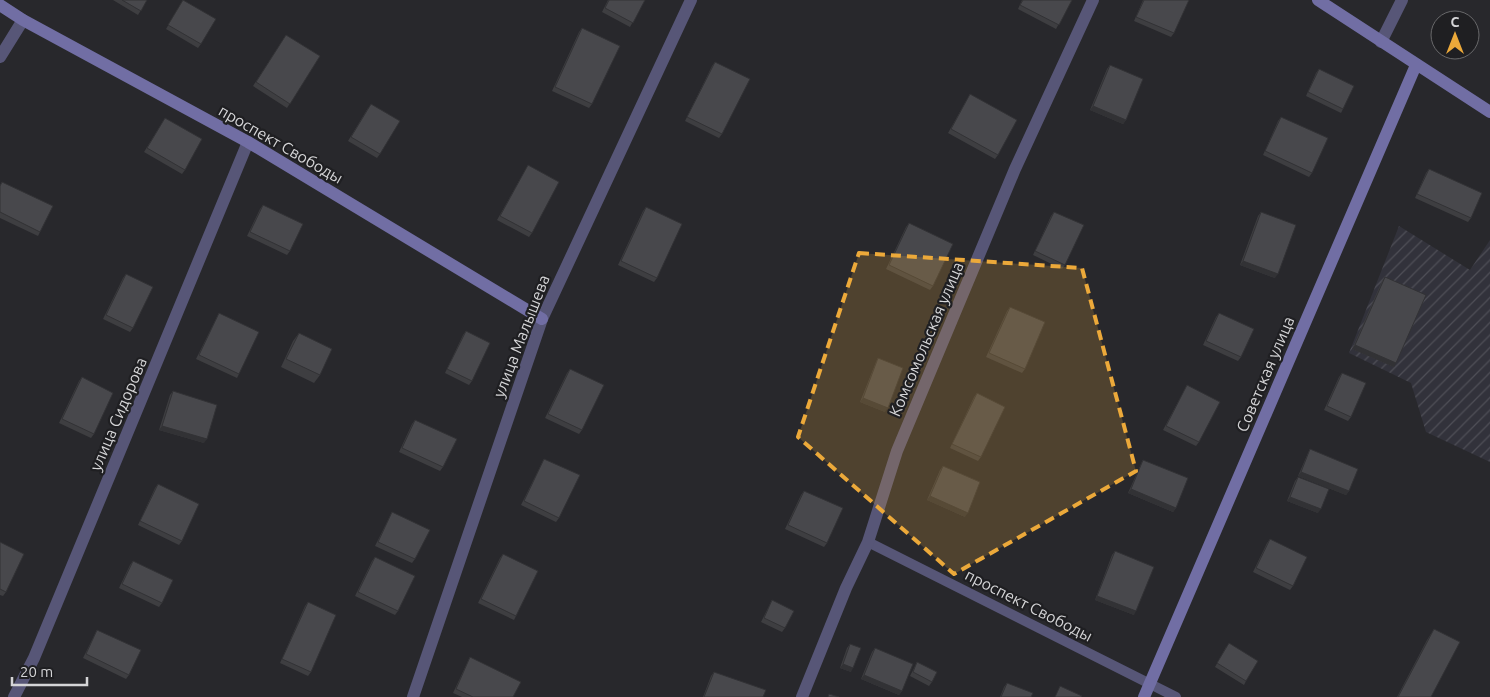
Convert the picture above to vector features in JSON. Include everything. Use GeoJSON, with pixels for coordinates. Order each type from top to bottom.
{"type":"FeatureCollection","features":[{"type":"Feature","properties":{"kind":"street","name":"улица Малышева"},"geometry":{"type":"LineString","coordinates":[[413,697],[542,319],[691,0]]}},
{"type":"Feature","properties":{"kind":"street","name":"Комсомольская улица"},"geometry":{"type":"LineString","coordinates":[[802,697],[842,597],[868,542],[897,450],[1015,169],[1093,0]]}},
{"type":"Feature","properties":{"kind":"street"},"geometry":{"type":"LineString","coordinates":[[1318,0],[1490,112]]}},
{"type":"Feature","properties":{"kind":"street"},"geometry":{"type":"LineString","coordinates":[[1381,42],[1402,0]]}},
{"type":"Feature","properties":{"kind":"street","name":"проспект Свободы"},"geometry":{"type":"LineString","coordinates":[[0,5],[23,20],[248,142],[542,319]]}},
{"type":"Feature","properties":{"kind":"street"},"geometry":{"type":"LineString","coordinates":[[0,57],[23,20]]}},
{"type":"Feature","properties":{"kind":"street","name":"Советская улица"},"geometry":{"type":"LineString","coordinates":[[1144,697],[1416,65]]}},
{"type":"Feature","properties":{"kind":"street","name":"улица Сидорова"},"geometry":{"type":"LineString","coordinates":[[14,697],[34,658],[248,142]]}},
{"type":"Feature","properties":{"kind":"lane","name":"проспект Свободы"},"geometry":{"type":"LineString","coordinates":[[868,542],[1176,697]]}},
{"type":"Feature","properties":{"kind":"highlighted area"},"geometry":{"type":"Polygon","coordinates":[[[859,253],[1082,268],[1136,471],[954,574],[798,437],[859,253]]]}},
{"type":"Feature","properties":{"kind":"shaded area"},"geometry":{"type":"Polygon","coordinates":[[[1399,226],[1470,270],[1490,240],[1490,462],[1426,432],[1411,383],[1349,353],[1399,226]]]}},
{"type":"Feature","properties":{"kind":"building"},"geometry":{"type":"Polygon","coordinates":[[[122,0],[147,0],[141,11],[122,0]]]}},
{"type":"Feature","properties":{"kind":"building"},"geometry":{"type":"Polygon","coordinates":[[[183,0],[216,19],[201,44],[168,25],[183,0]]]}},
{"type":"Feature","properties":{"kind":"building"},"geometry":{"type":"Polygon","coordinates":[[[609,0],[645,0],[633,23],[605,8],[609,0]]]}},
{"type":"Feature","properties":{"kind":"building"},"geometry":{"type":"Polygon","coordinates":[[[1023,0],[1072,0],[1059,25],[1020,5],[1023,0]]]}},
{"type":"Feature","properties":{"kind":"building"},"geometry":{"type":"Polygon","coordinates":[[[1144,0],[1189,0],[1174,33],[1136,17],[1144,0]]]}},
{"type":"Feature","properties":{"kind":"building"},"geometry":{"type":"Polygon","coordinates":[[[582,28],[620,46],[592,104],[555,87],[582,28]]]}},
{"type":"Feature","properties":{"kind":"building"},"geometry":{"type":"Polygon","coordinates":[[[286,35],[320,56],[290,104],[256,82],[286,35]]]}},
{"type":"Feature","properties":{"kind":"building"},"geometry":{"type":"Polygon","coordinates":[[[715,62],[750,79],[722,134],[687,117],[715,62]]]}},
{"type":"Feature","properties":{"kind":"building"},"geometry":{"type":"Polygon","coordinates":[[[1110,65],[1143,79],[1126,120],[1093,106],[1110,65]]]}},
{"type":"Feature","properties":{"kind":"building"},"geometry":{"type":"Polygon","coordinates":[[[1319,69],[1354,86],[1343,109],[1308,92],[1319,69]]]}},
{"type":"Feature","properties":{"kind":"building"},"geometry":{"type":"Polygon","coordinates":[[[970,94],[1017,120],[998,155],[951,129],[970,94]]]}},
{"type":"Feature","properties":{"kind":"building"},"geometry":{"type":"Polygon","coordinates":[[[371,104],[400,121],[380,154],[351,137],[371,104]]]}},
{"type":"Feature","properties":{"kind":"building"},"geometry":{"type":"Polygon","coordinates":[[[1281,117],[1328,138],[1312,173],[1265,151],[1281,117]]]}},
{"type":"Feature","properties":{"kind":"building"},"geometry":{"type":"Polygon","coordinates":[[[165,118],[202,139],[185,170],[147,148],[165,118]]]}},
{"type":"Feature","properties":{"kind":"building"},"geometry":{"type":"Polygon","coordinates":[[[528,165],[559,182],[532,233],[500,216],[528,165]]]}},
{"type":"Feature","properties":{"kind":"building"},"geometry":{"type":"Polygon","coordinates":[[[1429,169],[1482,193],[1471,218],[1417,194],[1429,169]]]}},
{"type":"Feature","properties":{"kind":"building"},"geometry":{"type":"Polygon","coordinates":[[[2,182],[53,206],[40,232],[0,212],[0,186],[2,182]]]}},
{"type":"Feature","properties":{"kind":"building"},"geometry":{"type":"Polygon","coordinates":[[[263,205],[303,224],[290,251],[250,232],[263,205]]]}},
{"type":"Feature","properties":{"kind":"building"},"geometry":{"type":"Polygon","coordinates":[[[646,207],[682,224],[657,278],[621,261],[646,207]]]}},
{"type":"Feature","properties":{"kind":"building"},"geometry":{"type":"Polygon","coordinates":[[[1054,212],[1084,225],[1065,265],[1035,251],[1054,212]]]}},
{"type":"Feature","properties":{"kind":"building"},"geometry":{"type":"Polygon","coordinates":[[[1261,212],[1296,225],[1278,274],[1243,261],[1261,212]]]}},
{"type":"Feature","properties":{"kind":"building"},"geometry":{"type":"Polygon","coordinates":[[[909,223],[953,244],[933,286],[889,265],[909,223]]]}},
{"type":"Feature","properties":{"kind":"building"},"geometry":{"type":"Polygon","coordinates":[[[126,274],[153,287],[133,328],[106,315],[126,274]]]}},
{"type":"Feature","properties":{"kind":"building"},"geometry":{"type":"Polygon","coordinates":[[[1385,277],[1426,295],[1396,363],[1355,345],[1385,277]]]}},
{"type":"Feature","properties":{"kind":"building"},"geometry":{"type":"Polygon","coordinates":[[[1010,307],[1045,322],[1025,369],[989,353],[1010,307]]]}},
{"type":"Feature","properties":{"kind":"building"},"geometry":{"type":"Polygon","coordinates":[[[219,313],[259,332],[239,374],[199,355],[219,313]]]}},
{"type":"Feature","properties":{"kind":"building"},"geometry":{"type":"Polygon","coordinates":[[[1219,313],[1254,329],[1241,357],[1206,341],[1219,313]]]}},
{"type":"Feature","properties":{"kind":"building"},"geometry":{"type":"Polygon","coordinates":[[[466,331],[490,343],[472,381],[447,369],[466,331]]]}},
{"type":"Feature","properties":{"kind":"building"},"geometry":{"type":"Polygon","coordinates":[[[299,333],[332,349],[320,375],[286,359],[299,333]]]}},
{"type":"Feature","properties":{"kind":"building"},"geometry":{"type":"Polygon","coordinates":[[[878,358],[903,368],[888,408],[863,398],[878,358]]]}},
{"type":"Feature","properties":{"kind":"building"},"geometry":{"type":"Polygon","coordinates":[[[570,369],[604,385],[582,430],[548,414],[570,369]]]}},
{"type":"Feature","properties":{"kind":"building"},"geometry":{"type":"Polygon","coordinates":[[[1342,373],[1366,383],[1351,417],[1327,406],[1342,373]]]}},
{"type":"Feature","properties":{"kind":"building"},"geometry":{"type":"Polygon","coordinates":[[[82,377],[113,393],[94,434],[62,419],[82,377]]]}},
{"type":"Feature","properties":{"kind":"building"},"geometry":{"type":"Polygon","coordinates":[[[1187,385],[1220,402],[1199,442],[1166,426],[1187,385]]]}},
{"type":"Feature","properties":{"kind":"building"},"geometry":{"type":"Polygon","coordinates":[[[173,391],[217,405],[207,439],[162,426],[173,391]]]}},
{"type":"Feature","properties":{"kind":"building"},"geometry":{"type":"Polygon","coordinates":[[[977,393],[1005,407],[981,457],[952,444],[977,393]]]}},
{"type":"Feature","properties":{"kind":"building"},"geometry":{"type":"Polygon","coordinates":[[[415,420],[457,439],[443,467],[402,448],[415,420]]]}},
{"type":"Feature","properties":{"kind":"building"},"geometry":{"type":"Polygon","coordinates":[[[1310,449],[1358,469],[1349,491],[1301,472],[1310,449]]]}},
{"type":"Feature","properties":{"kind":"building"},"geometry":{"type":"Polygon","coordinates":[[[544,459],[580,475],[559,518],[524,501],[544,459]]]}},
{"type":"Feature","properties":{"kind":"building"},"geometry":{"type":"Polygon","coordinates":[[[1143,460],[1188,478],[1176,508],[1131,489],[1143,460]]]}},
{"type":"Feature","properties":{"kind":"building"},"geometry":{"type":"Polygon","coordinates":[[[943,466],[980,482],[968,513],[930,496],[943,466]]]}},
{"type":"Feature","properties":{"kind":"building"},"geometry":{"type":"Polygon","coordinates":[[[1298,477],[1329,489],[1321,509],[1290,497],[1298,477]]]}},
{"type":"Feature","properties":{"kind":"building"},"geometry":{"type":"Polygon","coordinates":[[[158,484],[199,504],[182,541],[140,521],[158,484]]]}},
{"type":"Feature","properties":{"kind":"building"},"geometry":{"type":"Polygon","coordinates":[[[804,491],[843,508],[827,543],[788,525],[804,491]]]}},
{"type":"Feature","properties":{"kind":"building"},"geometry":{"type":"Polygon","coordinates":[[[392,512],[430,530],[415,559],[378,542],[392,512]]]}},
{"type":"Feature","properties":{"kind":"building"},"geometry":{"type":"Polygon","coordinates":[[[1270,539],[1307,557],[1293,586],[1256,568],[1270,539]]]}},
{"type":"Feature","properties":{"kind":"building"},"geometry":{"type":"Polygon","coordinates":[[[0,542],[24,554],[6,592],[0,589],[0,542]]]}},
{"type":"Feature","properties":{"kind":"building"},"geometry":{"type":"Polygon","coordinates":[[[1115,551],[1154,567],[1136,611],[1097,596],[1115,551]]]}},
{"type":"Feature","properties":{"kind":"building"},"geometry":{"type":"Polygon","coordinates":[[[503,554],[538,571],[516,616],[481,599],[503,554]]]}},
{"type":"Feature","properties":{"kind":"building"},"geometry":{"type":"Polygon","coordinates":[[[375,557],[415,576],[398,611],[358,592],[375,557]]]}},
{"type":"Feature","properties":{"kind":"building"},"geometry":{"type":"Polygon","coordinates":[[[133,561],[173,580],[162,603],[122,584],[133,561]]]}},
{"type":"Feature","properties":{"kind":"building"},"geometry":{"type":"Polygon","coordinates":[[[772,600],[794,611],[785,628],[764,618],[772,600]]]}},
{"type":"Feature","properties":{"kind":"building"},"geometry":{"type":"Polygon","coordinates":[[[308,602],[336,615],[311,672],[282,659],[308,602]]]}},
{"type":"Feature","properties":{"kind":"building"},"geometry":{"type":"Polygon","coordinates":[[[1434,629],[1460,642],[1431,697],[1398,697],[1434,629]]]}},
{"type":"Feature","properties":{"kind":"building"},"geometry":{"type":"Polygon","coordinates":[[[97,630],[141,650],[129,675],[86,654],[97,630]]]}},
{"type":"Feature","properties":{"kind":"building"},"geometry":{"type":"Polygon","coordinates":[[[1229,643],[1258,661],[1246,681],[1217,663],[1229,643]]]}},
{"type":"Feature","properties":{"kind":"building"},"geometry":{"type":"Polygon","coordinates":[[[850,644],[861,648],[853,668],[843,664],[850,644]]]}},
{"type":"Feature","properties":{"kind":"building"},"geometry":{"type":"Polygon","coordinates":[[[875,648],[913,664],[902,691],[864,675],[875,648]]]}},
{"type":"Feature","properties":{"kind":"building"},"geometry":{"type":"Polygon","coordinates":[[[470,657],[521,682],[513,697],[473,697],[456,689],[470,657]]]}},
{"type":"Feature","properties":{"kind":"building"},"geometry":{"type":"Polygon","coordinates":[[[917,662],[937,672],[932,682],[913,672],[917,662]]]}},
{"type":"Feature","properties":{"kind":"building"},"geometry":{"type":"Polygon","coordinates":[[[714,672],[766,690],[763,697],[704,697],[714,672]]]}},
{"type":"Feature","properties":{"kind":"building"},"geometry":{"type":"Polygon","coordinates":[[[1007,683],[1033,693],[1031,697],[1001,697],[1007,683]]]}},
{"type":"Feature","properties":{"kind":"building"},"geometry":{"type":"Polygon","coordinates":[[[1060,686],[1082,696],[1055,697],[1060,686]]]}},
{"type":"Feature","properties":{"kind":"building"},"geometry":{"type":"Polygon","coordinates":[[[829,694],[839,697],[828,697],[829,694]]]}}]}
